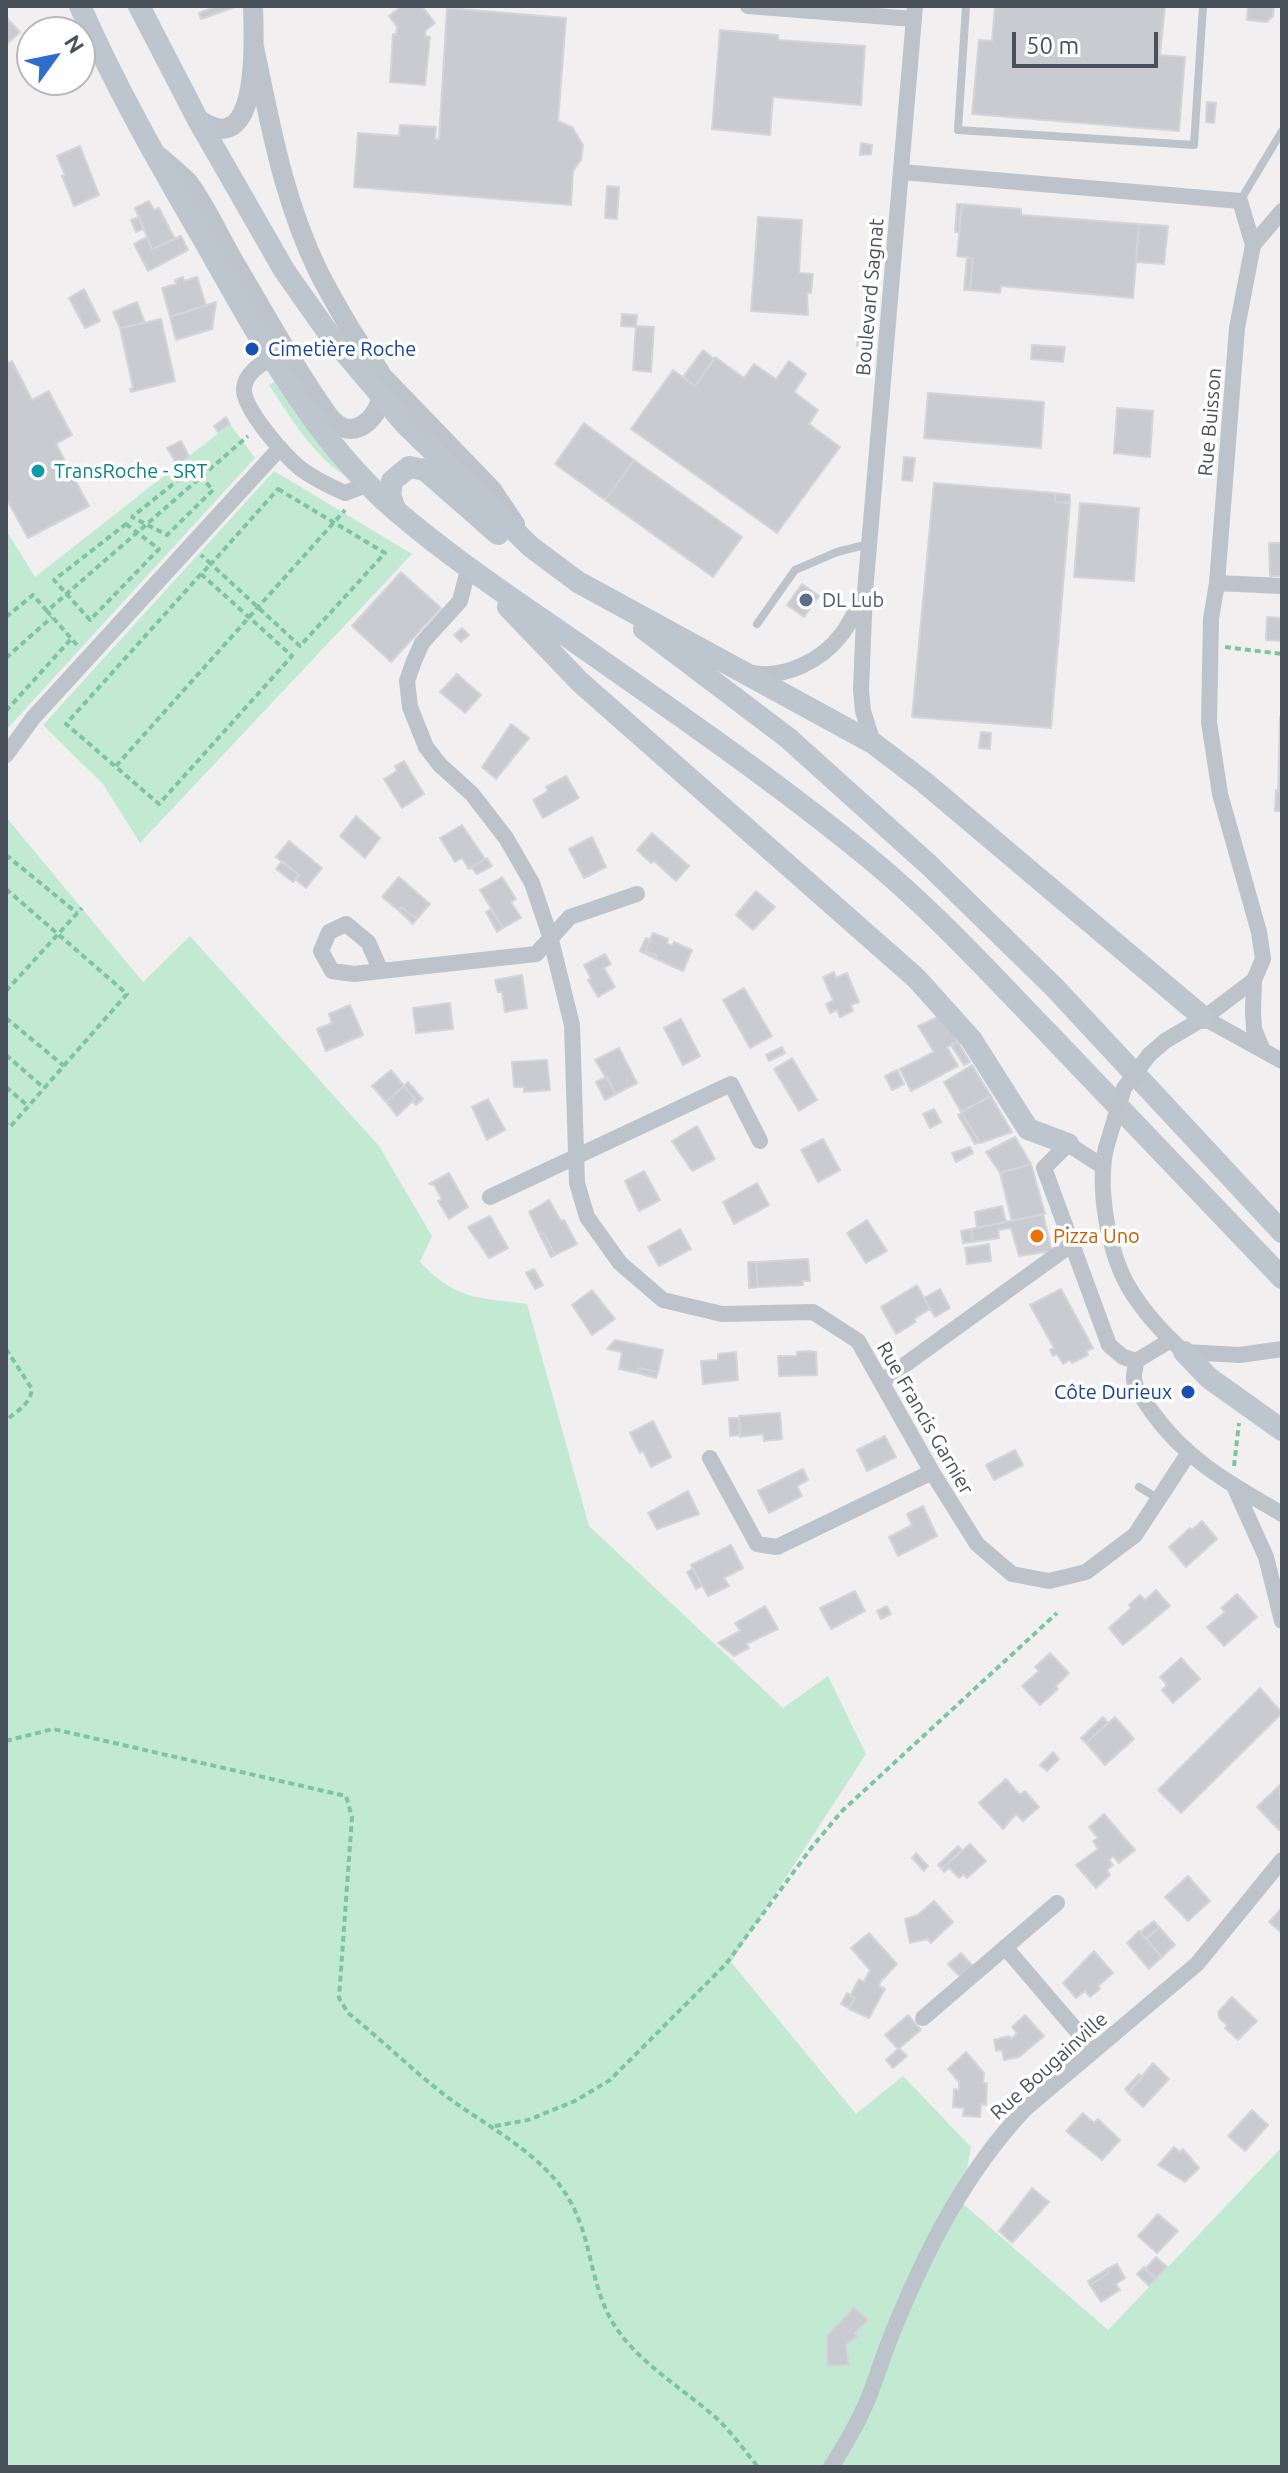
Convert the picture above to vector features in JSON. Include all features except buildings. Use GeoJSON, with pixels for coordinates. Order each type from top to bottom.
{"type":"FeatureCollection","features":[{"type":"Feature","properties":{"kind":"main road"},"geometry":{"type":"LineString","coordinates":[[80,6],[106,65],[151,149],[273,357],[309,415],[369,484],[395,509],[469,566],[865,854],[919,901],[982,963],[1282,1278]]}},
{"type":"Feature","properties":{"kind":"main road"},"geometry":{"type":"LineString","coordinates":[[139,6],[197,118],[284,270],[329,334],[382,386],[405,424],[531,547],[788,738],[929,865],[1054,987],[1282,1232]]}},
{"type":"Feature","properties":{"kind":"main road"},"geometry":{"type":"LineString","coordinates":[[395,509],[390,495],[392,481],[409,467],[425,470],[524,557],[583,584],[873,743],[924,782],[1204,1018]]}},
{"type":"Feature","properties":{"kind":"main road"},"geometry":{"type":"LineString","coordinates":[[469,566],[580,682],[916,978],[971,1039],[1028,1129],[1068,1144]]}},
{"type":"Feature","properties":{"kind":"main road"},"geometry":{"type":"LineString","coordinates":[[1178,1346],[1209,1378],[1282,1430]]}},
{"type":"Feature","properties":{"kind":"street"},"geometry":{"type":"LineString","coordinates":[[197,118],[211,128],[225,128],[239,121],[248,106],[254,47],[253,6]]}},
{"type":"Feature","properties":{"kind":"street"},"geometry":{"type":"LineString","coordinates":[[748,6],[915,13]]}},
{"type":"Feature","properties":{"kind":"street","name":"Boulevard Sagnat"},"geometry":{"type":"LineString","coordinates":[[873,743],[863,711],[861,690],[865,592],[915,13]]}},
{"type":"Feature","properties":{"kind":"street"},"geometry":{"type":"LineString","coordinates":[[151,149],[188,182],[293,363],[333,422],[344,429],[356,430],[371,418],[382,386],[320,274],[288,201],[254,47]]}},
{"type":"Feature","properties":{"kind":"street"},"geometry":{"type":"LineString","coordinates":[[901,172],[1240,201]]}},
{"type":"Feature","properties":{"kind":"street","name":"Rue Buisson"},"geometry":{"type":"LineString","coordinates":[[1240,201],[1253,245],[1237,328],[1217,583],[1211,619],[1209,722],[1220,794],[1259,932],[1263,959],[1254,980],[1254,1029],[1262,1048]]}},
{"type":"Feature","properties":{"kind":"street"},"geometry":{"type":"LineString","coordinates":[[1253,245],[1282,211]]}},
{"type":"Feature","properties":{"kind":"street"},"geometry":{"type":"LineString","coordinates":[[273,357],[248,377],[244,390],[248,405],[261,423],[300,468],[323,483],[345,493],[369,484]]}},
{"type":"Feature","properties":{"kind":"street"},"geometry":{"type":"LineString","coordinates":[[6,755],[33,718],[280,448]]}},
{"type":"Feature","properties":{"kind":"street","name":"Rue Francis Garnier"},"geometry":{"type":"LineString","coordinates":[[469,566],[460,601],[422,643],[414,661],[407,681],[410,707],[426,747],[440,765],[472,794],[506,838],[532,883],[550,936],[572,1025],[577,1183],[587,1217],[620,1263],[663,1300],[722,1314],[813,1312],[858,1341],[932,1472],[977,1544],[1012,1574],[1049,1581],[1086,1572],[1135,1535],[1188,1454]]}},
{"type":"Feature","properties":{"kind":"street"},"geometry":{"type":"LineString","coordinates":[[1217,583],[1282,586]]}},
{"type":"Feature","properties":{"kind":"street"},"geometry":{"type":"LineString","coordinates":[[743,672],[769,676],[811,662],[841,635],[865,592]]}},
{"type":"Feature","properties":{"kind":"street"},"geometry":{"type":"LineString","coordinates":[[380,969],[536,954],[570,917],[637,894]]}},
{"type":"Feature","properties":{"kind":"street"},"geometry":{"type":"LineString","coordinates":[[1178,1346],[1128,1286],[1107,1227],[1102,1166],[1124,1088],[1149,1055],[1254,980]]}},
{"type":"Feature","properties":{"kind":"street"},"geometry":{"type":"LineString","coordinates":[[1204,1018],[1282,1061]]}},
{"type":"Feature","properties":{"kind":"street"},"geometry":{"type":"LineString","coordinates":[[490,1197],[731,1084],[760,1141]]}},
{"type":"Feature","properties":{"kind":"street"},"geometry":{"type":"LineString","coordinates":[[1102,1166],[1068,1144],[1044,1168],[1109,1345],[1123,1357],[1136,1361],[1178,1346],[1240,1355],[1282,1349]]}},
{"type":"Feature","properties":{"kind":"street"},"geometry":{"type":"LineString","coordinates":[[881,1382],[1072,1244]]}},
{"type":"Feature","properties":{"kind":"street"},"geometry":{"type":"LineString","coordinates":[[1136,1361],[1134,1380],[1143,1399],[1188,1454],[1282,1514]]}},
{"type":"Feature","properties":{"kind":"street"},"geometry":{"type":"LineString","coordinates":[[710,1458],[757,1544],[777,1547],[932,1472]]}},
{"type":"Feature","properties":{"kind":"street"},"geometry":{"type":"LineString","coordinates":[[1232,1484],[1266,1557],[1282,1621]]}},
{"type":"Feature","properties":{"kind":"street","name":"Rue Bougainville"},"geometry":{"type":"LineString","coordinates":[[831,2467],[864,2408],[911,2289],[958,2195],[1007,2129],[1025,2109],[1197,1964],[1282,1860]]}},
{"type":"Feature","properties":{"kind":"street"},"geometry":{"type":"LineString","coordinates":[[923,2018],[1057,1903]]}},
{"type":"Feature","properties":{"kind":"street"},"geometry":{"type":"LineString","coordinates":[[1005,1947],[1094,2051]]}},
{"type":"Feature","properties":{"kind":"lane"},"geometry":{"type":"LineString","coordinates":[[966,6],[958,130],[1194,145],[1203,6]]}},
{"type":"Feature","properties":{"kind":"lane"},"geometry":{"type":"LineString","coordinates":[[1240,201],[1282,131]]}},
{"type":"Feature","properties":{"kind":"lane"},"geometry":{"type":"LineString","coordinates":[[757,624],[795,570],[837,552],[870,543]]}},
{"type":"Feature","properties":{"kind":"lane"},"geometry":{"type":"LineString","coordinates":[[1139,1487],[1160,1499]]}},
{"type":"Feature","properties":{"kind":"path"},"geometry":{"type":"LineString","coordinates":[[47,611],[261,423]]}},
{"type":"Feature","properties":{"kind":"path"},"geometry":{"type":"LineString","coordinates":[[193,468],[213,490],[167,535],[146,525],[132,517],[193,468]]}},
{"type":"Feature","properties":{"kind":"path"},"geometry":{"type":"LineString","coordinates":[[201,574],[292,656],[159,804],[66,724],[201,574],[278,489],[385,553],[300,646],[211,564]]}},
{"type":"Feature","properties":{"kind":"path"},"geometry":{"type":"LineString","coordinates":[[115,766],[346,509],[345,493]]}},
{"type":"Feature","properties":{"kind":"path"},"geometry":{"type":"LineString","coordinates":[[126,524],[139,531],[159,549],[90,620],[54,580],[126,524]]}},
{"type":"Feature","properties":{"kind":"path"},"geometry":{"type":"LineString","coordinates":[[6,617],[33,595],[89,657]]}},
{"type":"Feature","properties":{"kind":"path"},"geometry":{"type":"LineString","coordinates":[[6,658],[52,617]]}},
{"type":"Feature","properties":{"kind":"path"},"geometry":{"type":"LineString","coordinates":[[6,711],[72,638]]}},
{"type":"Feature","properties":{"kind":"path"},"geometry":{"type":"LineString","coordinates":[[1225,646],[1282,654]]}},
{"type":"Feature","properties":{"kind":"path"},"geometry":{"type":"LineString","coordinates":[[6,855],[77,913]]}},
{"type":"Feature","properties":{"kind":"path"},"geometry":{"type":"LineString","coordinates":[[6,889],[127,994],[29,1107],[10,1127],[6,1124]]}},
{"type":"Feature","properties":{"kind":"path"},"geometry":{"type":"LineString","coordinates":[[6,991],[82,908]]}},
{"type":"Feature","properties":{"kind":"path"},"geometry":{"type":"LineString","coordinates":[[6,1018],[64,1066]]}},
{"type":"Feature","properties":{"kind":"path"},"geometry":{"type":"LineString","coordinates":[[6,1055],[44,1088]]}},
{"type":"Feature","properties":{"kind":"path"},"geometry":{"type":"LineString","coordinates":[[6,1087],[29,1107]]}},
{"type":"Feature","properties":{"kind":"path"},"geometry":{"type":"LineString","coordinates":[[6,1349],[32,1389],[31,1397],[24,1406],[6,1420]]}},
{"type":"Feature","properties":{"kind":"path"},"geometry":{"type":"LineString","coordinates":[[1232,1484],[1240,1416],[1232,1410],[1239,1399]]}},
{"type":"Feature","properties":{"kind":"path"},"geometry":{"type":"LineString","coordinates":[[493,2127],[540,2115],[575,2101],[610,2080],[726,1964],[842,1811],[1057,1613]]}},
{"type":"Feature","properties":{"kind":"path"},"geometry":{"type":"LineString","coordinates":[[6,1741],[53,1729],[346,1796],[352,1817],[339,1998],[348,2013],[446,2096],[522,2148],[569,2199],[582,2229],[594,2281],[607,2312],[625,2339],[647,2362],[715,2417],[758,2467]]}},
{"type":"Feature","properties":{"kind":"green space"},"geometry":{"type":"Polygon","coordinates":[[[274,382],[297,416],[350,479],[326,461],[305,437],[269,385],[274,382]]]}},
{"type":"Feature","properties":{"kind":"green space"},"geometry":{"type":"Polygon","coordinates":[[[230,424],[255,458],[6,730],[6,530],[35,577],[230,424]]]}},
{"type":"Feature","properties":{"kind":"green space"},"geometry":{"type":"Polygon","coordinates":[[[274,471],[412,554],[140,843],[103,784],[43,725],[274,471]]]}},
{"type":"Feature","properties":{"kind":"green space"},"geometry":{"type":"Polygon","coordinates":[[[6,817],[143,982],[190,936],[379,1146],[432,1236],[420,1262],[433,1275],[469,1295],[527,1304],[589,1526],[783,1708],[828,1676],[866,1754],[731,1962],[856,2114],[903,2076],[971,2147],[961,2202],[1108,2330],[1282,2147],[1282,2467],[6,2467],[6,817]]]}},
{"type":"Feature","properties":{"kind":"place","name":"Cimetière Roche"},"geometry":{"type":"Point","coordinates":[252,349]}},
{"type":"Feature","properties":{"kind":"place","name":"TransRoche - SRT"},"geometry":{"type":"Point","coordinates":[38,471]}},
{"type":"Feature","properties":{"kind":"place","name":"DL Lub"},"geometry":{"type":"Point","coordinates":[806,600]}},
{"type":"Feature","properties":{"kind":"place","name":"Pizza Uno"},"geometry":{"type":"Point","coordinates":[1037,1236]}},
{"type":"Feature","properties":{"kind":"place","name":"Côte Durieux"},"geometry":{"type":"Point","coordinates":[1188,1392]}}]}
